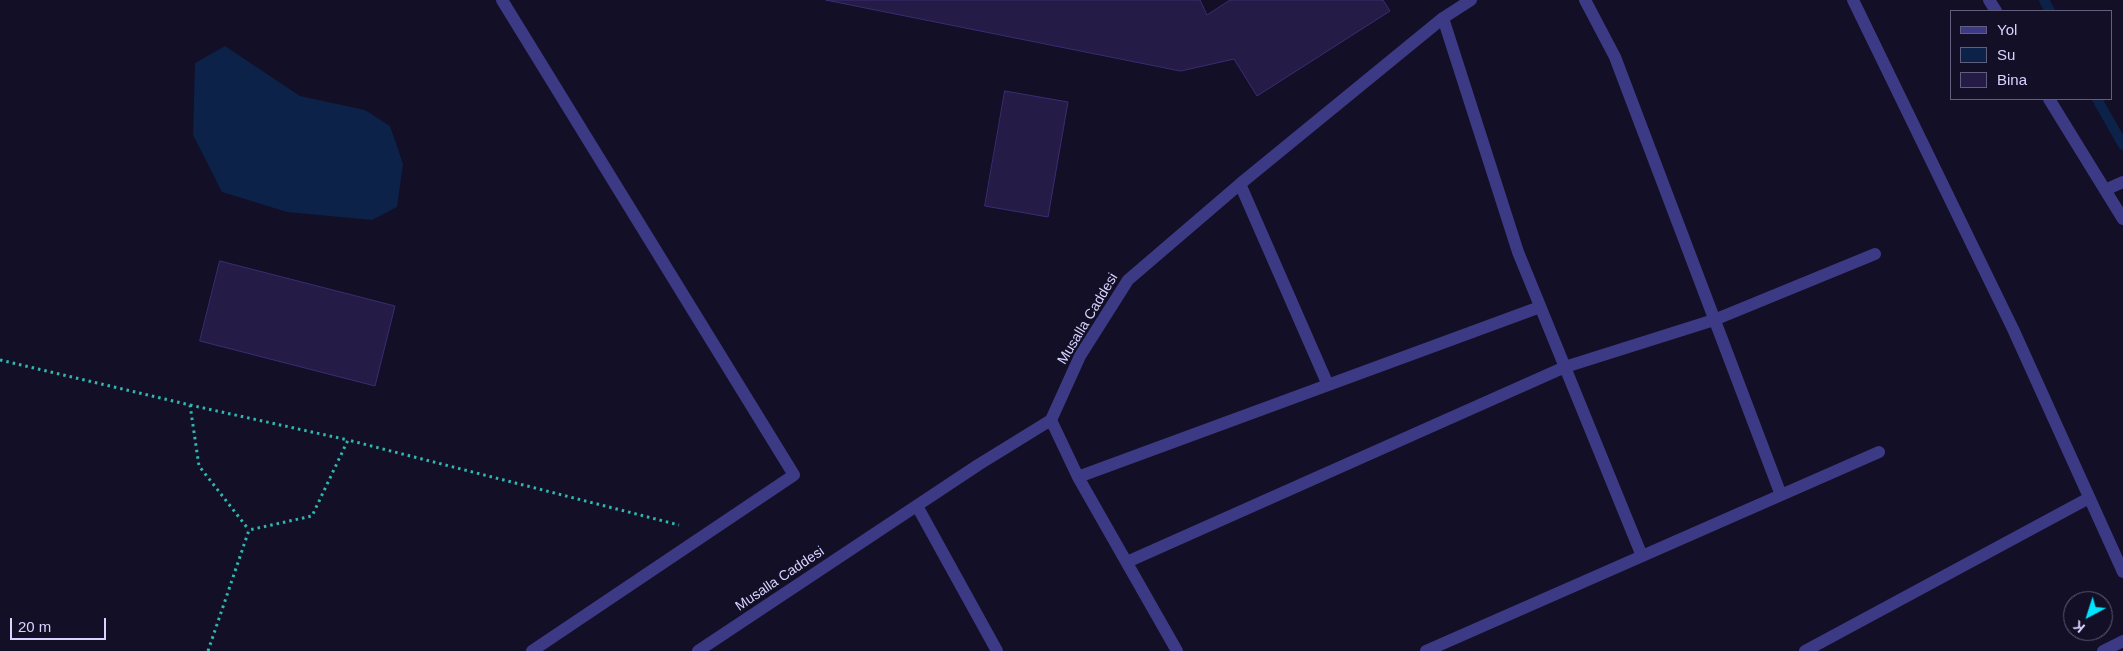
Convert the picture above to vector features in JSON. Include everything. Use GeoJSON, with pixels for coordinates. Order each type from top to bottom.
{"type":"FeatureCollection","features":[{"type":"Feature","properties":{"kind":"street"},"geometry":{"type":"LineString","coordinates":[[502,0],[794,475],[532,651]]}},
{"type":"Feature","properties":{"kind":"street","name":"Musalla Caddesi"},"geometry":{"type":"LineString","coordinates":[[698,651],[978,465],[1052,420],[1080,356],[1128,280],[1240,184],[1443,18],[1471,0]]}},
{"type":"Feature","properties":{"kind":"street"},"geometry":{"type":"LineString","coordinates":[[1585,0],[1615,57],[1781,495]]}},
{"type":"Feature","properties":{"kind":"street"},"geometry":{"type":"LineString","coordinates":[[1854,0],[2008,320],[2123,572]]}},
{"type":"Feature","properties":{"kind":"street"},"geometry":{"type":"LineString","coordinates":[[1443,18],[1518,252],[1642,556]]}},
{"type":"Feature","properties":{"kind":"street"},"geometry":{"type":"LineString","coordinates":[[2050,100],[2123,218]]}},
{"type":"Feature","properties":{"kind":"street"},"geometry":{"type":"LineString","coordinates":[[2105,190],[2123,182]]}},
{"type":"Feature","properties":{"kind":"street"},"geometry":{"type":"LineString","coordinates":[[1240,184],[1328,385]]}},
{"type":"Feature","properties":{"kind":"street"},"geometry":{"type":"LineString","coordinates":[[1127,562],[1564,367],[1714,320],[1875,254]]}},
{"type":"Feature","properties":{"kind":"street"},"geometry":{"type":"LineString","coordinates":[[1078,477],[1540,307]]}},
{"type":"Feature","properties":{"kind":"street"},"geometry":{"type":"LineString","coordinates":[[1052,420],[1078,477],[1178,651]]}},
{"type":"Feature","properties":{"kind":"street"},"geometry":{"type":"LineString","coordinates":[[1426,651],[1879,452]]}},
{"type":"Feature","properties":{"kind":"street"},"geometry":{"type":"LineString","coordinates":[[1805,651],[2089,498]]}},
{"type":"Feature","properties":{"kind":"street"},"geometry":{"type":"LineString","coordinates":[[917,506],[997,651]]}},
{"type":"Feature","properties":{"kind":"street"},"geometry":{"type":"LineString","coordinates":[[2103,651],[2123,641]]}},
{"type":"Feature","properties":{"kind":"path"},"geometry":{"type":"LineString","coordinates":[[0,360],[348,440],[709,532]]}},
{"type":"Feature","properties":{"kind":"path"},"geometry":{"type":"LineString","coordinates":[[190,405],[199,466],[250,530]]}},
{"type":"Feature","properties":{"kind":"path"},"geometry":{"type":"LineString","coordinates":[[250,530],[312,516],[348,440]]}},
{"type":"Feature","properties":{"kind":"path"},"geometry":{"type":"LineString","coordinates":[[208,651],[250,530]]}},
{"type":"Feature","properties":{"kind":"water"},"geometry":{"type":"Polygon","coordinates":[[[225,46],[300,96],[365,110],[390,126],[403,164],[397,207],[372,220],[287,212],[222,192],[193,135],[195,63],[225,46]]]}},
{"type":"Feature","properties":{"kind":"building"},"geometry":{"type":"Polygon","coordinates":[[[826,0],[1200,0],[1207,15],[1230,0],[1383,0],[1390,11],[1257,96],[1234,59],[1181,71],[826,0]]]}},
{"type":"Feature","properties":{"kind":"building"},"geometry":{"type":"Polygon","coordinates":[[[1005,91],[1068,102],[1048,217],[985,206],[1005,91]]]}},
{"type":"Feature","properties":{"kind":"building"},"geometry":{"type":"Polygon","coordinates":[[[220,261],[395,306],[375,386],[200,341],[220,261]]]}},
{"type":"Feature","properties":{"kind":"waterway"},"geometry":{"type":"LineString","coordinates":[[2044,0],[2049,10]]}},
{"type":"Feature","properties":{"kind":"waterway"},"geometry":{"type":"LineString","coordinates":[[2098,100],[2123,145]]}}]}
